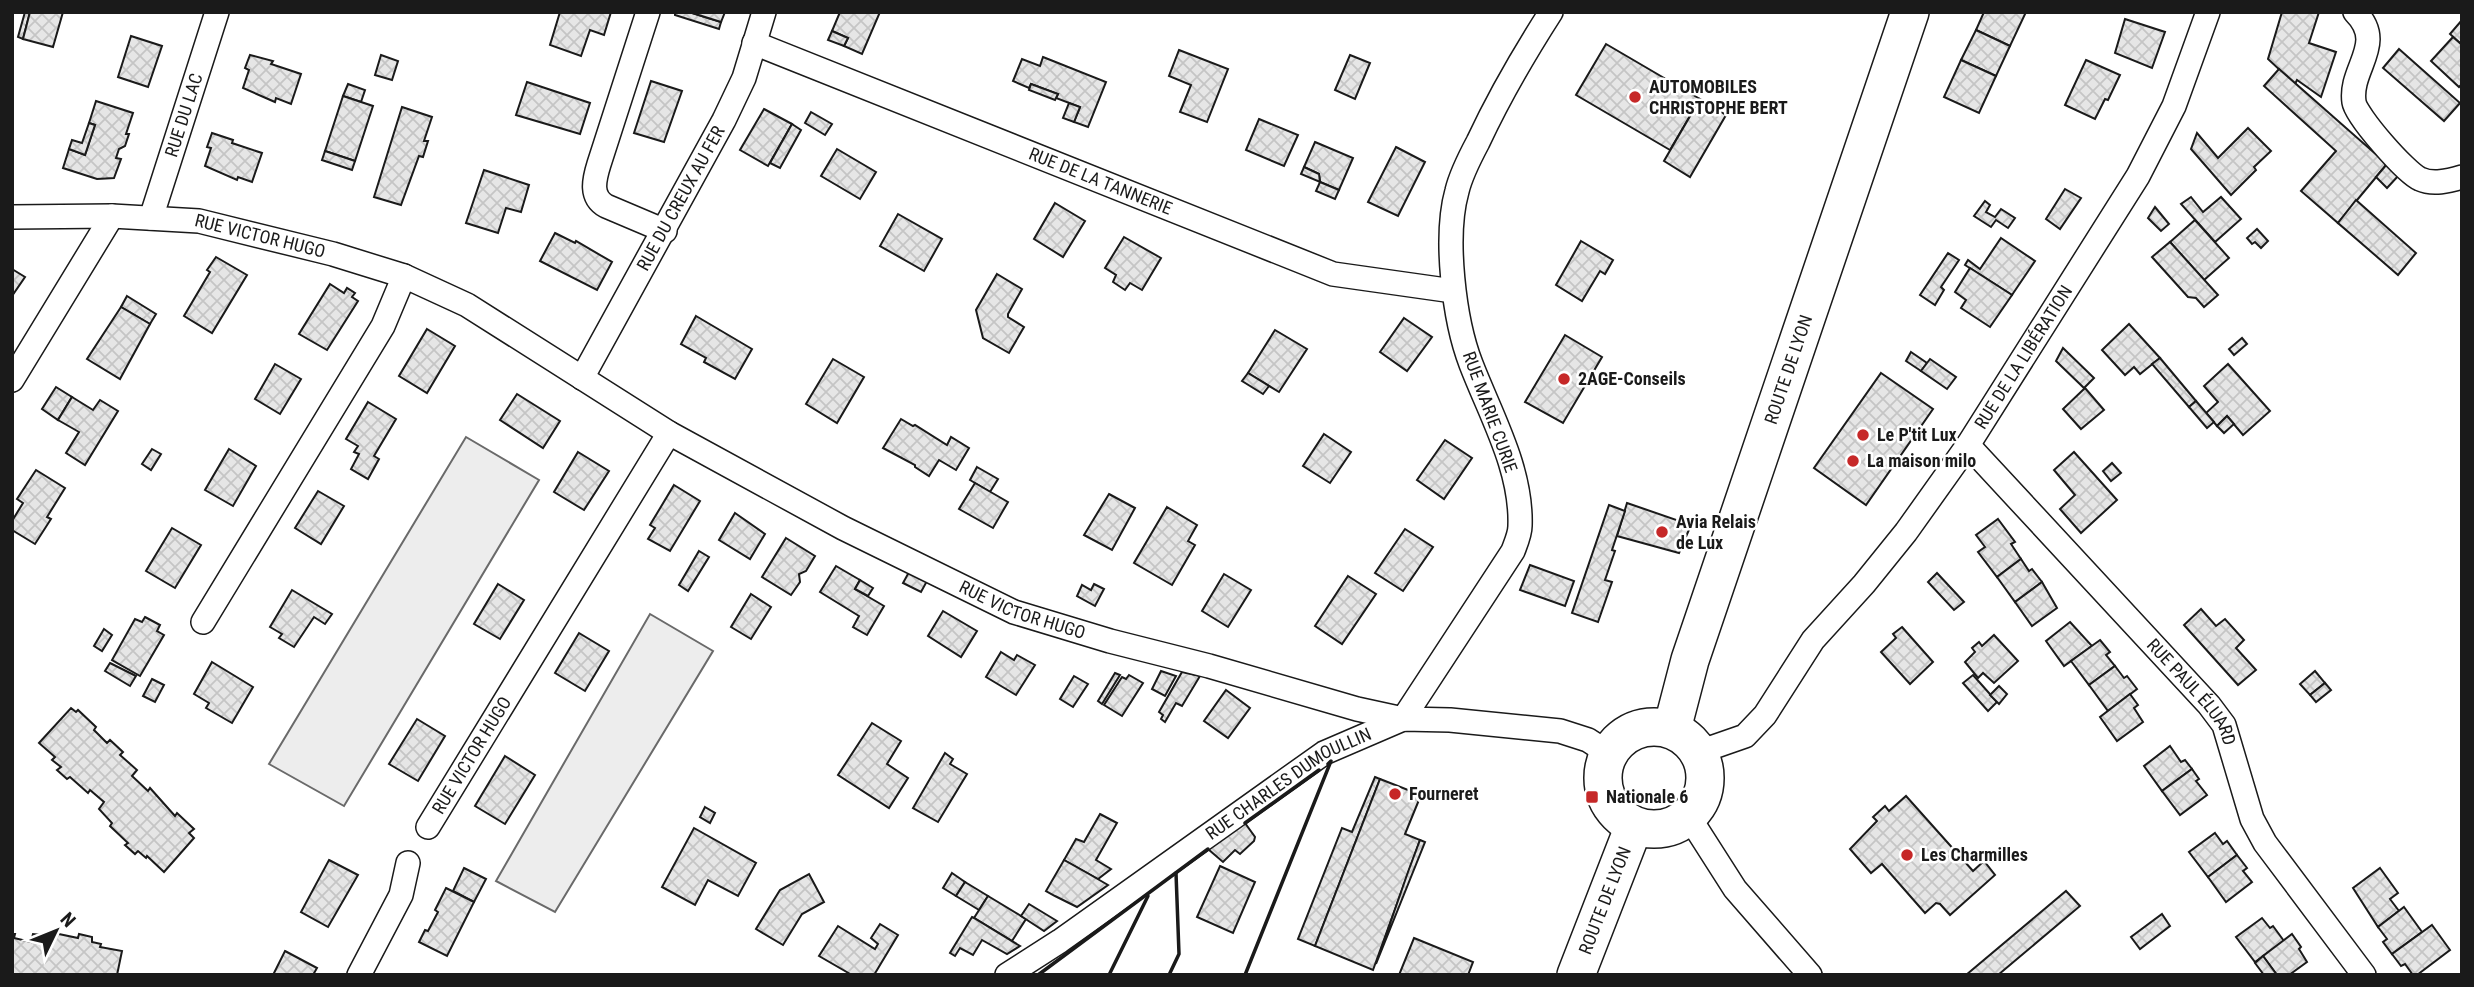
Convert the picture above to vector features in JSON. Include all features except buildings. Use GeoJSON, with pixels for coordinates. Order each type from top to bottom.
{"type":"FeatureCollection","features":[{"type":"Feature","properties":{"kind":"main road","name":"ROUTE DE LYON"},"geometry":{"type":"LineString","coordinates":[[1685,740],[1690,660],[1910,12]]}},
{"type":"Feature","properties":{"kind":"main road"},"geometry":{"type":"LineString","coordinates":[[1654,726],[1685,740],[1705,768],[1706,786],[1700,803],[1689,817],[1676,825],[1648,830],[1619,816],[1609,803],[1603,787],[1603,769],[1608,753],[1620,739],[1636,729],[1654,726]]}},
{"type":"Feature","properties":{"kind":"main road","name":"ROUTE DE LYON"},"geometry":{"type":"LineString","coordinates":[[1576,975],[1634,825]]}},
{"type":"Feature","properties":{"kind":"street","name":"RUE DU LAC"},"geometry":{"type":"LineString","coordinates":[[151,218],[217,12]]}},
{"type":"Feature","properties":{"kind":"street"},"geometry":{"type":"LineString","coordinates":[[648,12],[598,164],[594,193],[598,202],[664,231]]}},
{"type":"Feature","properties":{"kind":"street","name":"RUE DU CREUX AU FER"},"geometry":{"type":"LineString","coordinates":[[582,378],[724,120],[744,78],[764,12]]}},
{"type":"Feature","properties":{"kind":"street","name":"RUE MARIE CURIE"},"geometry":{"type":"LineString","coordinates":[[1404,719],[1513,551],[1520,529],[1519,498],[1513,468],[1469,361],[1453,291],[1452,229],[1456,191],[1497,102],[1551,12]]}},
{"type":"Feature","properties":{"kind":"street","name":"RUE DE LA LIBÉRATION"},"geometry":{"type":"LineString","coordinates":[[1685,740],[1745,736],[1765,715],[1813,640],[1864,584],[1906,532],[1969,445],[2138,176],[2174,106],[2208,12]]}},
{"type":"Feature","properties":{"kind":"street"},"geometry":{"type":"LineString","coordinates":[[2356,12],[2367,27],[2369,43],[2355,85],[2354,104],[2362,119],[2418,179],[2438,182],[2462,177]]}},
{"type":"Feature","properties":{"kind":"street","name":"RUE DE LA TANNERIE"},"geometry":{"type":"LineString","coordinates":[[754,43],[1333,274],[1453,291]]}},
{"type":"Feature","properties":{"kind":"street","name":"RUE VICTOR HUGO"},"geometry":{"type":"LineString","coordinates":[[12,217],[112,216],[200,221],[332,254],[404,276],[467,305],[669,433],[843,528],[1014,611],[1110,641],[1209,666],[1357,709],[1404,719]]}},
{"type":"Feature","properties":{"kind":"street"},"geometry":{"type":"LineString","coordinates":[[12,380],[112,216]]}},
{"type":"Feature","properties":{"kind":"street"},"geometry":{"type":"LineString","coordinates":[[204,622],[383,326],[404,276]]}},
{"type":"Feature","properties":{"kind":"street","name":"RUE VICTOR HUGO"},"geometry":{"type":"LineString","coordinates":[[428,828],[669,433]]}},
{"type":"Feature","properties":{"kind":"street","name":"RUE PAUL ÉLUARD"},"geometry":{"type":"LineString","coordinates":[[1969,445],[2224,724],[2252,819],[2265,844],[2364,975]]}},
{"type":"Feature","properties":{"kind":"street","name":"RUE CHARLES DUMOULLIN"},"geometry":{"type":"LineString","coordinates":[[1006,975],[1060,940],[1324,753],[1404,719],[1450,720],[1560,731],[1588,740],[1608,753]]}},
{"type":"Feature","properties":{"kind":"street"},"geometry":{"type":"LineString","coordinates":[[1689,817],[1735,889],[1810,975]]}},
{"type":"Feature","properties":{"kind":"street"},"geometry":{"type":"LineString","coordinates":[[359,975],[401,895],[408,863]]}},
{"type":"Feature","properties":{"kind":"shaded area"},"geometry":{"type":"Polygon","coordinates":[[[466,437],[539,480],[344,806],[269,764],[466,437]]]}},
{"type":"Feature","properties":{"kind":"shaded area"},"geometry":{"type":"Polygon","coordinates":[[[650,614],[713,651],[555,912],[496,881],[650,614]]]}},
{"type":"Feature","properties":{"kind":"wall"},"geometry":{"type":"LineString","coordinates":[[1245,975],[1331,761],[1328,764]]}},
{"type":"Feature","properties":{"kind":"wall"},"geometry":{"type":"LineString","coordinates":[[1245,823],[1319,770]]}},
{"type":"Feature","properties":{"kind":"wall"},"geometry":{"type":"LineString","coordinates":[[1038,975],[1208,849]]}},
{"type":"Feature","properties":{"kind":"wall"},"geometry":{"type":"LineString","coordinates":[[1169,975],[1179,954],[1176,873]]}},
{"type":"Feature","properties":{"kind":"wall"},"geometry":{"type":"LineString","coordinates":[[1109,975],[1148,896]]}},
{"type":"Feature","properties":{"kind":"place","name":"AUTOMOBILES CHRISTOPHE BERT"},"geometry":{"type":"Point","coordinates":[1635,97]}},
{"type":"Feature","properties":{"kind":"place","name":"2AGE-Conseils"},"geometry":{"type":"Point","coordinates":[1564,379]}},
{"type":"Feature","properties":{"kind":"place","name":"Le P'tit Lux"},"geometry":{"type":"Point","coordinates":[1863,435]}},
{"type":"Feature","properties":{"kind":"place","name":"La maison milo"},"geometry":{"type":"Point","coordinates":[1853,461]}},
{"type":"Feature","properties":{"kind":"place","name":"Avia Relais de Lux"},"geometry":{"type":"Point","coordinates":[1662,532]}},
{"type":"Feature","properties":{"kind":"place","name":"Fourneret"},"geometry":{"type":"Point","coordinates":[1395,794]}},
{"type":"Feature","properties":{"kind":"place","name":"Nationale 6"},"geometry":{"type":"Point","coordinates":[1592,797]}},
{"type":"Feature","properties":{"kind":"place","name":"Les Charmilles"},"geometry":{"type":"Point","coordinates":[1907,855]}}]}
